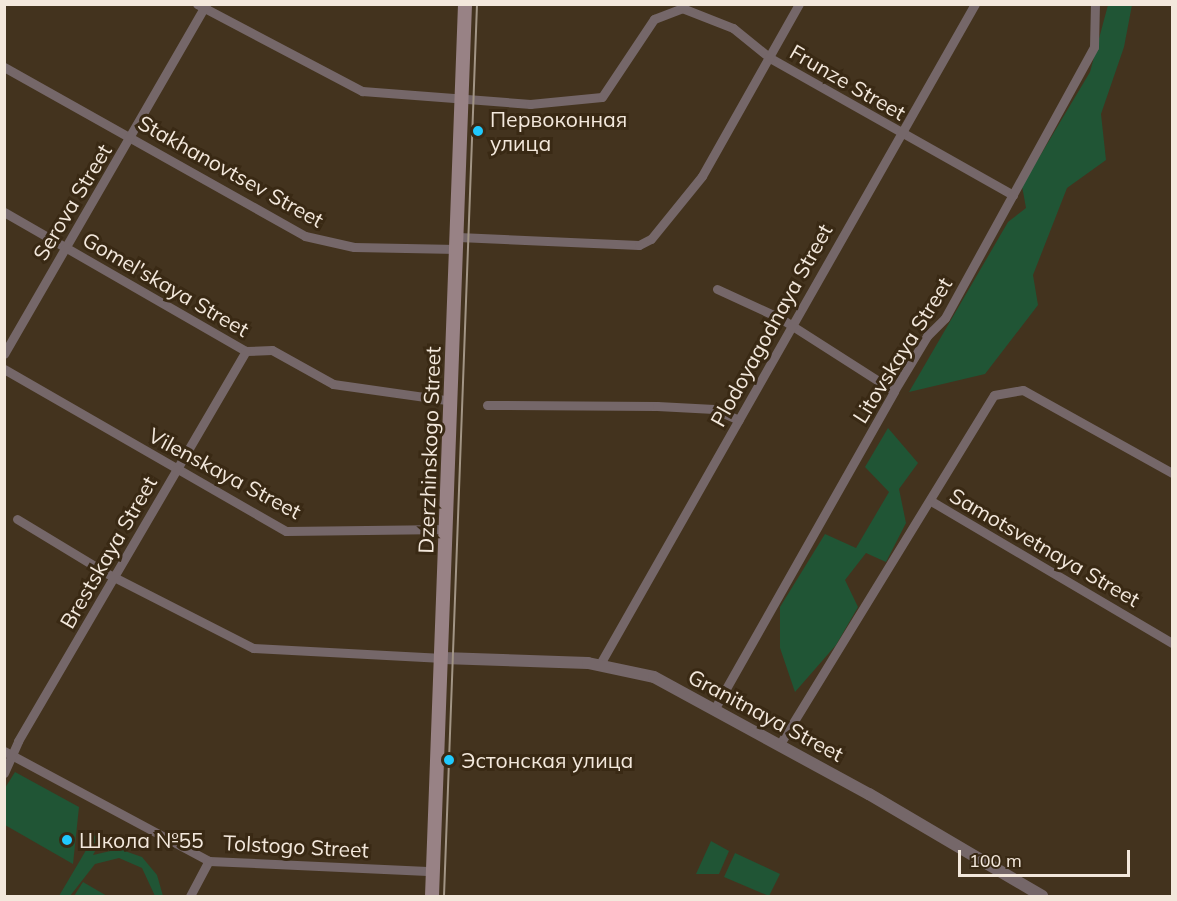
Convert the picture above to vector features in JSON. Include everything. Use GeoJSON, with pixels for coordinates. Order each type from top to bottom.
{"type":"FeatureCollection","features":[{"type":"Feature","properties":{"kind":"main road","name":"Dzerzhinskogo Street"},"geometry":{"type":"LineString","coordinates":[[432,897],[458,243],[465,4]]}},
{"type":"Feature","properties":{"kind":"street"},"geometry":{"type":"LineString","coordinates":[[770,58],[799,4]]}},
{"type":"Feature","properties":{"kind":"street","name":"Plodoyagodnaya Street"},"geometry":{"type":"LineString","coordinates":[[600,664],[739,420],[898,132],[975,4]]}},
{"type":"Feature","properties":{"kind":"street","name":"Litovskaya Street"},"geometry":{"type":"LineString","coordinates":[[715,708],[894,391],[927,336],[945,318],[1094,47],[1095,4]]}},
{"type":"Feature","properties":{"kind":"street"},"geometry":{"type":"LineString","coordinates":[[202,6],[342,85],[382,93],[461,97]]}},
{"type":"Feature","properties":{"kind":"street","name":"Serova Street"},"geometry":{"type":"LineString","coordinates":[[4,354],[202,6]]}},
{"type":"Feature","properties":{"kind":"street","name":"Frunze Street"},"geometry":{"type":"LineString","coordinates":[[461,97],[508,103],[594,100],[608,92],[664,11],[682,8],[733,28],[770,58],[1013,195]]}},
{"type":"Feature","properties":{"kind":"street","name":"Stakhanovtsev Street"},"geometry":{"type":"LineString","coordinates":[[4,66],[319,241],[639,245],[659,232],[702,176],[770,58]]}},
{"type":"Feature","properties":{"kind":"street","name":"Gomel'skaya Street"},"geometry":{"type":"LineString","coordinates":[[4,212],[246,351],[272,350],[333,384],[452,401]]}},
{"type":"Feature","properties":{"kind":"street"},"geometry":{"type":"LineString","coordinates":[[717,289],[792,325],[894,391]]}},
{"type":"Feature","properties":{"kind":"street","name":"Brestskaya Street"},"geometry":{"type":"LineString","coordinates":[[4,773],[13,758],[18,741],[246,351]]}},
{"type":"Feature","properties":{"kind":"street","name":"Vilenskaya Street"},"geometry":{"type":"LineString","coordinates":[[4,369],[177,469],[296,533],[447,529]]}},
{"type":"Feature","properties":{"kind":"street"},"geometry":{"type":"LineString","coordinates":[[780,744],[931,501],[987,401],[1004,391],[1023,390],[1173,473]]}},
{"type":"Feature","properties":{"kind":"street"},"geometry":{"type":"LineString","coordinates":[[486,405],[657,406],[714,410],[739,420]]}},
{"type":"Feature","properties":{"kind":"street","name":"Samotsvetnaya Street"},"geometry":{"type":"LineString","coordinates":[[931,501],[1173,643]]}},
{"type":"Feature","properties":{"kind":"street"},"geometry":{"type":"LineString","coordinates":[[17,519],[115,576],[254,648],[442,658]]}},
{"type":"Feature","properties":{"kind":"street","name":"Granitnaya Street"},"geometry":{"type":"LineString","coordinates":[[442,658],[600,664],[654,677],[780,744],[1042,897]]}},
{"type":"Feature","properties":{"kind":"street","name":"Tolstogo Street"},"geometry":{"type":"LineString","coordinates":[[4,751],[13,758],[210,861],[433,871]]}},
{"type":"Feature","properties":{"kind":"street"},"geometry":{"type":"LineString","coordinates":[[190,897],[210,861]]}},
{"type":"Feature","properties":{"kind":"green space"},"geometry":{"type":"Polygon","coordinates":[[[1108,5],[1132,5],[1124,47],[1101,114],[1106,160],[1067,188],[1033,275],[1038,305],[985,374],[909,392],[1008,222],[1026,208],[1022,186],[1090,72],[1108,5]]]}},
{"type":"Feature","properties":{"kind":"green space"},"geometry":{"type":"Polygon","coordinates":[[[888,428],[918,463],[899,489],[906,523],[886,562],[866,553],[845,580],[858,607],[836,645],[795,692],[780,648],[780,607],[825,534],[856,548],[889,492],[865,467],[888,428]]]}},
{"type":"Feature","properties":{"kind":"green space"},"geometry":{"type":"Polygon","coordinates":[[[15,772],[79,807],[73,864],[5,825],[5,788],[15,772]]]}},
{"type":"Feature","properties":{"kind":"green space"},"geometry":{"type":"Polygon","coordinates":[[[95,835],[102,838],[93,855],[119,849],[142,857],[157,875],[163,896],[155,896],[142,868],[119,858],[95,864],[70,896],[59,896],[95,835]]]}},
{"type":"Feature","properties":{"kind":"green space"},"geometry":{"type":"Polygon","coordinates":[[[711,841],[729,851],[719,874],[696,874],[711,841]]]}},
{"type":"Feature","properties":{"kind":"green space"},"geometry":{"type":"Polygon","coordinates":[[[735,853],[780,874],[769,896],[724,877],[735,853]]]}},
{"type":"Feature","properties":{"kind":"green space"},"geometry":{"type":"Polygon","coordinates":[[[83,882],[107,896],[74,896],[83,882]]]}},
{"type":"Feature","properties":{"kind":"tram line"},"geometry":{"type":"LineString","coordinates":[[444,896],[477,4]]}},
{"type":"Feature","properties":{"kind":"place","name":"Первоконная улица"},"geometry":{"type":"Point","coordinates":[478,131]}},
{"type":"Feature","properties":{"kind":"place","name":"Эстонская улица"},"geometry":{"type":"Point","coordinates":[449,760]}},
{"type":"Feature","properties":{"kind":"place","name":"Школа №55"},"geometry":{"type":"Point","coordinates":[67,840]}}]}
